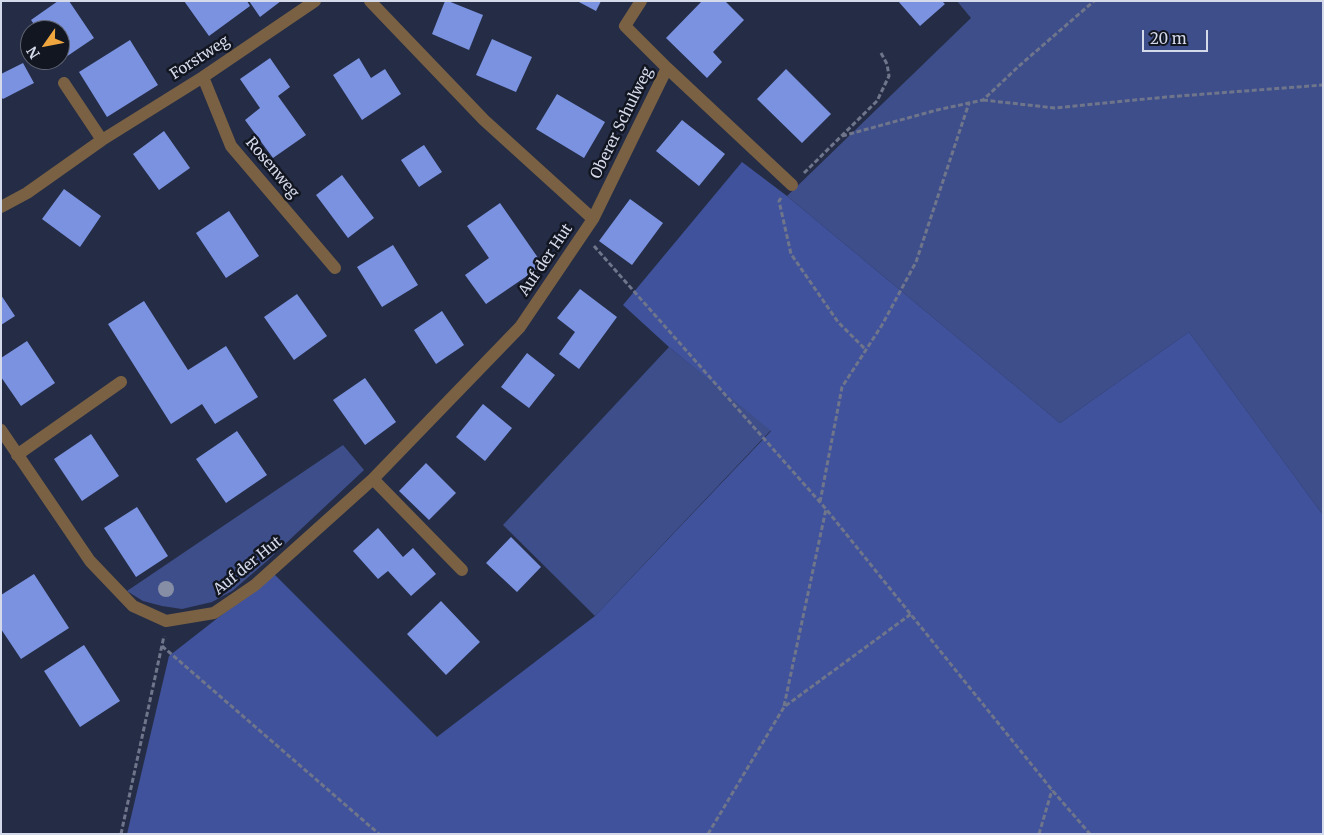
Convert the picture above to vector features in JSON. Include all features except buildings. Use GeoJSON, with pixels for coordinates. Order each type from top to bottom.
{"type":"FeatureCollection","features":[{"type":"Feature","properties":{"kind":"street","name":"Forstweg"},"geometry":{"type":"LineString","coordinates":[[1,207],[27,193],[102,140],[203,77],[315,1]]}},
{"type":"Feature","properties":{"kind":"street","name":"Auf der Hut"},"geometry":{"type":"LineString","coordinates":[[166,621],[214,613],[255,585],[373,479],[520,327],[593,219],[484,120],[370,1]]}},
{"type":"Feature","properties":{"kind":"street","name":"Oberer Schulweg"},"geometry":{"type":"LineString","coordinates":[[593,219],[667,68],[625,26],[641,1]]}},
{"type":"Feature","properties":{"kind":"street"},"geometry":{"type":"LineString","coordinates":[[667,68],[792,185]]}},
{"type":"Feature","properties":{"kind":"street","name":"Rosenweg"},"geometry":{"type":"LineString","coordinates":[[203,77],[231,146],[335,268]]}},
{"type":"Feature","properties":{"kind":"street"},"geometry":{"type":"LineString","coordinates":[[64,83],[102,140]]}},
{"type":"Feature","properties":{"kind":"street"},"geometry":{"type":"LineString","coordinates":[[17,455],[121,382]]}},
{"type":"Feature","properties":{"kind":"street"},"geometry":{"type":"LineString","coordinates":[[1,430],[90,561],[133,606],[166,621]]}},
{"type":"Feature","properties":{"kind":"street"},"geometry":{"type":"LineString","coordinates":[[373,479],[462,570]]}},
{"type":"Feature","properties":{"kind":"path"},"geometry":{"type":"LineString","coordinates":[[983,100],[1094,1]]}},
{"type":"Feature","properties":{"kind":"path"},"geometry":{"type":"LineString","coordinates":[[866,350],[838,322],[791,254],[779,201],[792,185],[877,101],[888,76],[887,64],[881,53]]}},
{"type":"Feature","properties":{"kind":"path"},"geometry":{"type":"LineString","coordinates":[[841,136],[936,110],[983,100],[1055,108],[1323,85]]}},
{"type":"Feature","properties":{"kind":"path"},"geometry":{"type":"LineString","coordinates":[[820,502],[842,387],[882,325],[916,262],[969,104]]}},
{"type":"Feature","properties":{"kind":"path"},"geometry":{"type":"LineString","coordinates":[[593,219],[594,247],[826,509],[1052,790],[1090,834]]}},
{"type":"Feature","properties":{"kind":"path"},"geometry":{"type":"LineString","coordinates":[[708,834],[784,707],[826,509]]}},
{"type":"Feature","properties":{"kind":"path"},"geometry":{"type":"LineString","coordinates":[[784,707],[911,614]]}},
{"type":"Feature","properties":{"kind":"path"},"geometry":{"type":"LineString","coordinates":[[121,834],[166,621]]}},
{"type":"Feature","properties":{"kind":"path"},"geometry":{"type":"LineString","coordinates":[[162,646],[379,834]]}},
{"type":"Feature","properties":{"kind":"path"},"geometry":{"type":"LineString","coordinates":[[1039,834],[1052,790]]}},
{"type":"Feature","properties":{"kind":"shaded area"},"geometry":{"type":"Polygon","coordinates":[[[957,1],[1323,1],[1323,515],[1189,332],[1060,423],[787,196],[971,18],[957,1]]]}},
{"type":"Feature","properties":{"kind":"shaded area"},"geometry":{"type":"Polygon","coordinates":[[[742,162],[787,196],[1060,423],[1189,332],[1323,515],[1323,834],[127,834],[169,656],[274,574],[437,737],[595,616],[771,431],[669,347],[623,305],[742,162]]]}},
{"type":"Feature","properties":{"kind":"shaded area"},"geometry":{"type":"Polygon","coordinates":[[[669,347],[771,430],[595,616],[503,525],[669,347]]]}},
{"type":"Feature","properties":{"kind":"shaded area"},"geometry":{"type":"Polygon","coordinates":[[[343,445],[364,470],[267,561],[232,591],[212,602],[182,609],[143,601],[127,591],[343,445]]]}}]}
